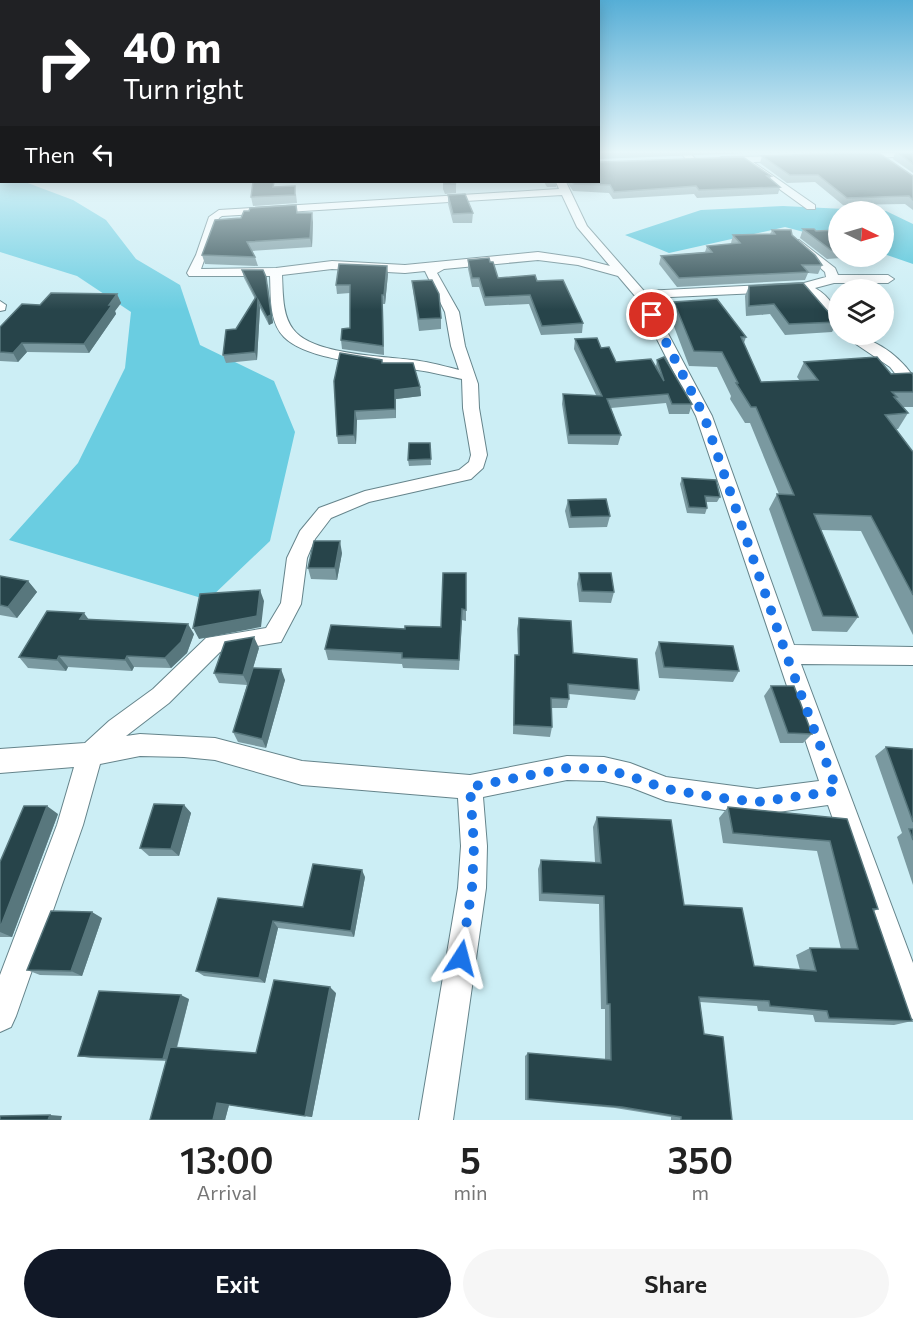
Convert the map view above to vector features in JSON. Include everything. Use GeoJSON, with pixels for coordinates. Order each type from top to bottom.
{"type":"FeatureCollection","features":[{"type":"Feature","properties":{"kind":"street"},"geometry":{"type":"LineString","coordinates":[[318,205],[228,212],[213,217],[202,255],[193,273],[276,272],[332,265],[405,269],[538,256],[579,262],[625,274]]}},
{"type":"Feature","properties":{"kind":"street"},"geometry":{"type":"LineString","coordinates":[[572,205],[582,227],[641,295],[704,416],[786,654],[913,1004]]}},
{"type":"Feature","properties":{"kind":"street"},"geometry":{"type":"LineString","coordinates":[[794,239],[831,271],[833,279]]}},
{"type":"Feature","properties":{"kind":"street"},"geometry":{"type":"LineString","coordinates":[[0,1016],[69,825],[90,754],[117,729],[161,696],[214,644],[273,636],[291,604],[297,558],[307,536],[325,513],[364,498],[465,475],[477,464],[479,455],[468,376],[458,346],[452,312],[430,272],[442,265]]}},
{"type":"Feature","properties":{"kind":"street"},"geometry":{"type":"LineString","coordinates":[[276,272],[282,320],[288,334],[298,341],[342,355],[428,367],[468,376]]}},
{"type":"Feature","properties":{"kind":"street"},"geometry":{"type":"LineString","coordinates":[[641,295],[805,287],[828,280]]}},
{"type":"Feature","properties":{"kind":"street"},"geometry":{"type":"LineString","coordinates":[[805,287],[821,297],[828,309]]}},
{"type":"Feature","properties":{"kind":"street"},"geometry":{"type":"LineString","coordinates":[[865,345],[898,365],[909,379],[913,391]]}},
{"type":"Feature","properties":{"kind":"street"},"geometry":{"type":"LineString","coordinates":[[786,654],[913,656]]}},
{"type":"Feature","properties":{"kind":"street"},"geometry":{"type":"LineString","coordinates":[[0,761],[90,754],[140,745],[204,748],[302,773],[470,787],[567,768],[604,769],[666,789],[757,802],[837,791]]}},
{"type":"Feature","properties":{"kind":"street"},"geometry":{"type":"LineString","coordinates":[[436,1120],[472,888],[474,846],[470,787]]}},
{"type":"Feature","properties":{"kind":"shaded area"},"geometry":{"type":"Polygon","coordinates":[[[0,205],[82,205],[106,220],[136,259],[180,285],[200,345],[274,381],[295,432],[270,541],[208,600],[9,540],[78,463],[125,368],[131,312],[77,276],[0,252],[0,205]]]}},
{"type":"Feature","properties":{"kind":"shaded area"},"geometry":{"type":"Polygon","coordinates":[[[783,206],[828,208],[828,238],[785,227],[669,253],[625,235],[701,210],[783,206]]]}},
{"type":"Feature","properties":{"kind":"shaded area"},"geometry":{"type":"Polygon","coordinates":[[[894,215],[913,224],[913,264],[894,257],[894,215]]]}},
{"type":"Feature","properties":{"kind":"building"},"geometry":{"type":"Polygon","coordinates":[[[296,205],[297,213],[312,213],[310,238],[247,242],[255,257],[202,255],[215,220],[241,218],[244,211],[249,211],[250,208],[296,205]]]}},
{"type":"Feature","properties":{"kind":"building"},"geometry":{"type":"Polygon","coordinates":[[[451,205],[470,205],[473,213],[453,214],[451,205]]]}},
{"type":"Feature","properties":{"kind":"building"},"geometry":{"type":"Polygon","coordinates":[[[803,229],[828,230],[828,248],[803,229]]]}},
{"type":"Feature","properties":{"kind":"building"},"geometry":{"type":"Polygon","coordinates":[[[772,230],[791,230],[792,235],[815,255],[822,265],[802,265],[808,272],[679,278],[661,256],[712,252],[707,246],[740,243],[733,235],[775,234],[772,230]]]}},
{"type":"Feature","properties":{"kind":"building"},"geometry":{"type":"Polygon","coordinates":[[[489,258],[490,262],[493,262],[498,278],[535,275],[537,281],[563,280],[583,323],[542,326],[530,295],[485,297],[479,278],[472,278],[468,260],[489,258]]]}},
{"type":"Feature","properties":{"kind":"building"},"geometry":{"type":"Polygon","coordinates":[[[339,264],[387,266],[384,295],[382,295],[383,346],[341,340],[342,329],[350,328],[350,285],[336,285],[339,264]]]}},
{"type":"Feature","properties":{"kind":"building"},"geometry":{"type":"Polygon","coordinates":[[[242,270],[263,270],[271,315],[267,317],[258,300],[255,352],[223,355],[226,330],[236,329],[256,297],[242,270]]]}},
{"type":"Feature","properties":{"kind":"building"},"geometry":{"type":"Polygon","coordinates":[[[432,280],[439,294],[441,318],[419,319],[412,281],[432,280]]]}},
{"type":"Feature","properties":{"kind":"building"},"geometry":{"type":"Polygon","coordinates":[[[803,283],[828,312],[828,322],[789,324],[774,304],[749,306],[749,286],[803,283]]]}},
{"type":"Feature","properties":{"kind":"building"},"geometry":{"type":"Polygon","coordinates":[[[51,293],[117,294],[109,305],[112,305],[84,344],[22,343],[13,353],[0,352],[0,327],[22,304],[40,305],[51,293]]]}},
{"type":"Feature","properties":{"kind":"building"},"geometry":{"type":"Polygon","coordinates":[[[717,299],[746,337],[741,337],[761,382],[818,380],[804,362],[877,357],[891,374],[912,373],[913,392],[892,392],[908,413],[885,415],[913,452],[913,595],[871,516],[814,514],[858,617],[823,616],[777,494],[794,495],[756,407],[751,407],[736,383],[738,383],[722,352],[694,351],[674,302],[717,299]]]}},
{"type":"Feature","properties":{"kind":"building"},"geometry":{"type":"Polygon","coordinates":[[[597,338],[601,348],[609,347],[616,362],[651,359],[664,381],[657,360],[664,357],[692,404],[672,404],[668,394],[607,399],[621,435],[569,435],[563,394],[602,396],[575,339],[597,338]]]}},
{"type":"Feature","properties":{"kind":"building"},"geometry":{"type":"Polygon","coordinates":[[[340,353],[382,360],[382,363],[413,363],[420,387],[395,390],[395,409],[355,411],[354,435],[337,436],[334,381],[340,353]]]}},
{"type":"Feature","properties":{"kind":"building"},"geometry":{"type":"Polygon","coordinates":[[[409,443],[430,443],[431,459],[408,460],[409,443]]]}},
{"type":"Feature","properties":{"kind":"building"},"geometry":{"type":"Polygon","coordinates":[[[682,478],[716,480],[720,497],[705,496],[707,508],[689,507],[682,478]]]}},
{"type":"Feature","properties":{"kind":"building"},"geometry":{"type":"Polygon","coordinates":[[[606,499],[610,516],[571,517],[568,500],[606,499]]]}},
{"type":"Feature","properties":{"kind":"building"},"geometry":{"type":"Polygon","coordinates":[[[314,541],[340,541],[335,568],[308,568],[314,541]]]}},
{"type":"Feature","properties":{"kind":"building"},"geometry":{"type":"Polygon","coordinates":[[[443,573],[466,573],[466,610],[462,609],[459,660],[402,658],[402,653],[325,649],[331,625],[405,629],[405,626],[441,627],[443,573]]]}},
{"type":"Feature","properties":{"kind":"building"},"geometry":{"type":"Polygon","coordinates":[[[579,573],[611,573],[614,592],[582,591],[579,573]]]}},
{"type":"Feature","properties":{"kind":"building"},"geometry":{"type":"Polygon","coordinates":[[[0,576],[28,581],[8,607],[0,605],[0,576]]]}},
{"type":"Feature","properties":{"kind":"building"},"geometry":{"type":"Polygon","coordinates":[[[260,590],[257,616],[193,628],[200,594],[260,590]]]}},
{"type":"Feature","properties":{"kind":"building"},"geometry":{"type":"Polygon","coordinates":[[[47,611],[84,613],[80,619],[188,624],[181,642],[165,658],[127,656],[125,660],[59,656],[57,660],[19,657],[47,611]]]}},
{"type":"Feature","properties":{"kind":"building"},"geometry":{"type":"Polygon","coordinates":[[[519,618],[571,621],[573,653],[637,659],[639,690],[568,684],[569,699],[551,698],[552,727],[514,725],[515,655],[519,655],[519,618]]]}},
{"type":"Feature","properties":{"kind":"building"},"geometry":{"type":"Polygon","coordinates":[[[254,637],[243,675],[214,673],[225,642],[254,637]]]}},
{"type":"Feature","properties":{"kind":"building"},"geometry":{"type":"Polygon","coordinates":[[[659,642],[733,646],[739,671],[664,667],[659,642]]]}},
{"type":"Feature","properties":{"kind":"building"},"geometry":{"type":"Polygon","coordinates":[[[253,668],[281,669],[262,739],[233,732],[253,668]]]}},
{"type":"Feature","properties":{"kind":"building"},"geometry":{"type":"Polygon","coordinates":[[[771,686],[794,686],[812,734],[788,733],[771,686]]]}},
{"type":"Feature","properties":{"kind":"building"},"geometry":{"type":"Polygon","coordinates":[[[886,747],[913,749],[913,822],[886,747]]]}},
{"type":"Feature","properties":{"kind":"building"},"geometry":{"type":"Polygon","coordinates":[[[154,804],[184,805],[171,849],[140,848],[154,804]]]}},
{"type":"Feature","properties":{"kind":"building"},"geometry":{"type":"Polygon","coordinates":[[[24,806],[47,806],[0,928],[0,862],[24,806]]]}},
{"type":"Feature","properties":{"kind":"building"},"geometry":{"type":"Polygon","coordinates":[[[728,807],[847,819],[878,909],[873,909],[912,1021],[829,1018],[827,1011],[770,1006],[769,1001],[699,997],[704,1034],[723,1037],[732,1120],[681,1120],[681,1117],[622,1107],[528,1099],[528,1053],[611,1060],[604,896],[542,893],[541,860],[601,863],[597,817],[671,820],[684,905],[742,908],[754,966],[816,971],[810,948],[858,949],[830,841],[733,833],[728,807]]]}},
{"type":"Feature","properties":{"kind":"building"},"geometry":{"type":"Polygon","coordinates":[[[313,864],[362,870],[351,931],[273,921],[259,978],[196,971],[218,898],[303,907],[313,864]]]}},
{"type":"Feature","properties":{"kind":"building"},"geometry":{"type":"Polygon","coordinates":[[[51,911],[92,912],[71,971],[27,970],[51,911]]]}},
{"type":"Feature","properties":{"kind":"building"},"geometry":{"type":"Polygon","coordinates":[[[274,980],[330,987],[305,1116],[217,1103],[213,1120],[150,1120],[170,1047],[256,1053],[274,980]]]}},
{"type":"Feature","properties":{"kind":"building"},"geometry":{"type":"Polygon","coordinates":[[[99,991],[181,995],[163,1059],[78,1056],[99,991]]]}},
{"type":"Feature","properties":{"kind":"building"},"geometry":{"type":"Polygon","coordinates":[[[50,1115],[48,1120],[0,1120],[0,1116],[50,1115]]]}},
{"type":"Feature","properties":{"kind":"route"},"geometry":{"type":"LineString","coordinates":[[461,958],[472,888],[474,846],[470,787],[567,768],[604,769],[666,789],[757,802],[837,791],[786,654],[704,416],[652,315]]}}]}
